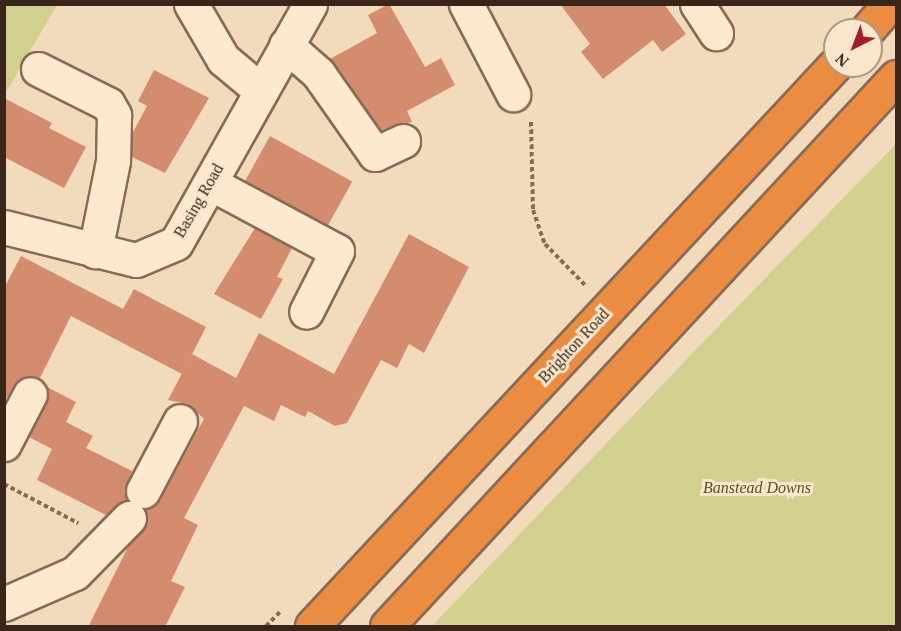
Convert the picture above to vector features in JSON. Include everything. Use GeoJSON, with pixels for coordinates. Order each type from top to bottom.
{"type":"FeatureCollection","features":[{"type":"Feature","properties":{"kind":"highway"},"geometry":{"type":"LineString","coordinates":[[878,18],[890,4]]}},
{"type":"Feature","properties":{"kind":"highway"},"geometry":{"type":"LineString","coordinates":[[387,627],[897,77]]}},
{"type":"Feature","properties":{"kind":"highway","name":"Brighton Road"},"geometry":{"type":"LineString","coordinates":[[312,627],[823,78]]}},
{"type":"Feature","properties":{"kind":"street"},"geometry":{"type":"LineString","coordinates":[[191,4],[223,60],[260,90]]}},
{"type":"Feature","properties":{"kind":"street","name":"Basing Road"},"geometry":{"type":"LineString","coordinates":[[4,227],[136,260],[176,243],[310,4]]}},
{"type":"Feature","properties":{"kind":"street"},"geometry":{"type":"LineString","coordinates":[[466,4],[513,94]]}},
{"type":"Feature","properties":{"kind":"street"},"geometry":{"type":"LineString","coordinates":[[697,4],[716,33]]}},
{"type":"Feature","properties":{"kind":"street"},"geometry":{"type":"LineString","coordinates":[[286,45],[318,73],[375,154],[404,141]]}},
{"type":"Feature","properties":{"kind":"street"},"geometry":{"type":"LineString","coordinates":[[38,69],[108,104],[114,115],[113,161],[95,251]]}},
{"type":"Feature","properties":{"kind":"street"},"geometry":{"type":"LineString","coordinates":[[210,183],[337,251],[306,312]]}},
{"type":"Feature","properties":{"kind":"street"},"geometry":{"type":"LineString","coordinates":[[4,444],[30,394]]}},
{"type":"Feature","properties":{"kind":"street"},"geometry":{"type":"LineString","coordinates":[[4,604],[75,573],[127,516],[180,421]]}},
{"type":"Feature","properties":{"kind":"path"},"geometry":{"type":"LineString","coordinates":[[513,94],[531,122],[533,210],[545,244],[590,290]]}},
{"type":"Feature","properties":{"kind":"path"},"geometry":{"type":"LineString","coordinates":[[4,484],[127,516]]}},
{"type":"Feature","properties":{"kind":"green space"},"geometry":{"type":"Polygon","coordinates":[[[5,5],[57,5],[5,94],[5,5]]]}},
{"type":"Feature","properties":{"kind":"green space","name":"Banstead Downs"},"geometry":{"type":"Polygon","coordinates":[[[896,144],[896,626],[432,626],[706,339],[896,144]]]}},
{"type":"Feature","properties":{"kind":"building"},"geometry":{"type":"Polygon","coordinates":[[[389,4],[425,67],[441,58],[455,85],[407,111],[412,122],[381,130],[330,59],[377,33],[368,15],[389,4]]]}},
{"type":"Feature","properties":{"kind":"building"},"geometry":{"type":"Polygon","coordinates":[[[560,4],[664,4],[686,34],[662,52],[653,40],[603,79],[581,52],[590,44],[560,4]]]}},
{"type":"Feature","properties":{"kind":"building"},"geometry":{"type":"Polygon","coordinates":[[[154,70],[209,98],[165,173],[132,157],[132,134],[147,106],[138,101],[154,70]]]}},
{"type":"Feature","properties":{"kind":"building"},"geometry":{"type":"Polygon","coordinates":[[[4,98],[52,123],[49,128],[86,147],[64,188],[4,157],[4,98]]]}},
{"type":"Feature","properties":{"kind":"building"},"geometry":{"type":"Polygon","coordinates":[[[270,136],[352,182],[327,226],[245,181],[270,136]]]}},
{"type":"Feature","properties":{"kind":"building"},"geometry":{"type":"Polygon","coordinates":[[[255,228],[292,248],[277,277],[283,279],[261,319],[214,294],[255,228]]]}},
{"type":"Feature","properties":{"kind":"building"},"geometry":{"type":"Polygon","coordinates":[[[409,234],[469,267],[424,353],[409,344],[397,368],[381,360],[347,423],[335,426],[308,411],[305,417],[281,405],[274,421],[244,406],[184,518],[198,525],[171,581],[185,587],[165,627],[88,627],[129,545],[147,523],[145,509],[160,500],[204,419],[188,404],[168,400],[192,354],[236,378],[259,333],[334,374],[409,234]]]}},
{"type":"Feature","properties":{"kind":"building"},"geometry":{"type":"Polygon","coordinates":[[[21,256],[123,309],[134,289],[206,327],[182,374],[71,316],[40,378],[19,379],[4,402],[4,288],[21,256]]]}},
{"type":"Feature","properties":{"kind":"building"},"geometry":{"type":"Polygon","coordinates":[[[47,387],[76,402],[66,422],[93,436],[86,448],[132,471],[124,491],[127,500],[106,515],[37,480],[52,449],[29,437],[47,402],[47,387]]]}}]}
